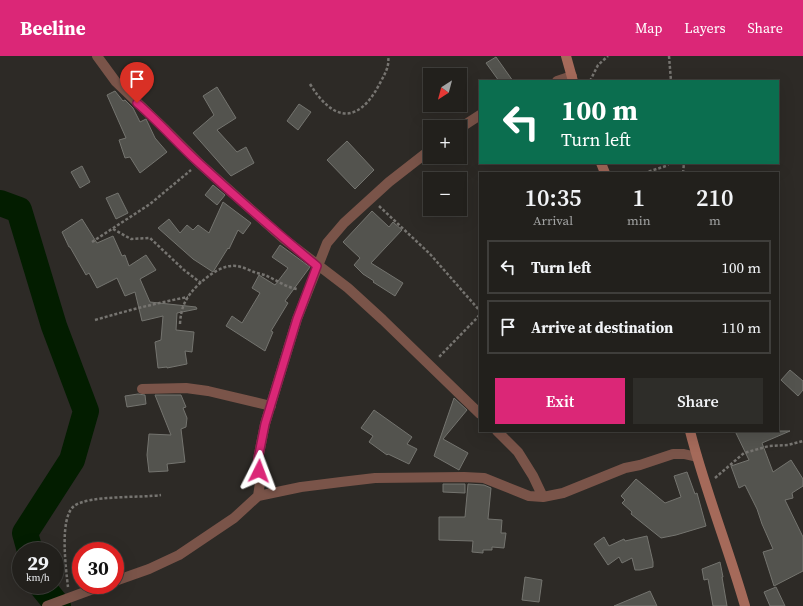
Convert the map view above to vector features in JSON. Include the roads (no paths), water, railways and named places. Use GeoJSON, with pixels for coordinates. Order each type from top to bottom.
{"type":"FeatureCollection","features":[{"type":"Feature","properties":{"kind":"street"},"geometry":{"type":"LineString","coordinates":[[97,56],[116,82],[199,164],[278,234],[317,266],[348,288],[479,413]]}},
{"type":"Feature","properties":{"kind":"street"},"geometry":{"type":"LineString","coordinates":[[566,56],[573,79]]}},
{"type":"Feature","properties":{"kind":"street"},"geometry":{"type":"LineString","coordinates":[[467,123],[479,116]]}},
{"type":"Feature","properties":{"kind":"street"},"geometry":{"type":"LineString","coordinates":[[258,496],[260,483],[258,459],[265,424],[297,319],[327,244],[344,223],[371,198],[423,155]]}},
{"type":"Feature","properties":{"kind":"street"},"geometry":{"type":"LineString","coordinates":[[142,389],[186,388],[208,391],[271,406]]}},
{"type":"Feature","properties":{"kind":"street"},"geometry":{"type":"LineString","coordinates":[[498,432],[518,452],[533,476],[543,497]]}},
{"type":"Feature","properties":{"kind":"street"},"geometry":{"type":"LineString","coordinates":[[690,432],[705,486],[733,565],[745,606]]}},
{"type":"Feature","properties":{"kind":"street"},"geometry":{"type":"LineString","coordinates":[[124,578],[150,569],[179,555],[234,518],[258,496],[301,487],[383,478],[464,477],[484,478],[529,496],[543,497],[562,493],[625,468],[640,465],[673,454],[684,454],[697,457]]}},
{"type":"Feature","properties":{"kind":"street"},"geometry":{"type":"LineString","coordinates":[[47,606],[78,594]]}},
{"type":"Feature","properties":{"kind":"waterway"},"geometry":{"type":"LineString","coordinates":[[0,203],[19,210],[54,326],[86,411],[72,460],[25,533],[28,542]]}},
{"type":"Feature","properties":{"kind":"waterway"},"geometry":{"type":"LineString","coordinates":[[48,594],[58,606]]}}]}
